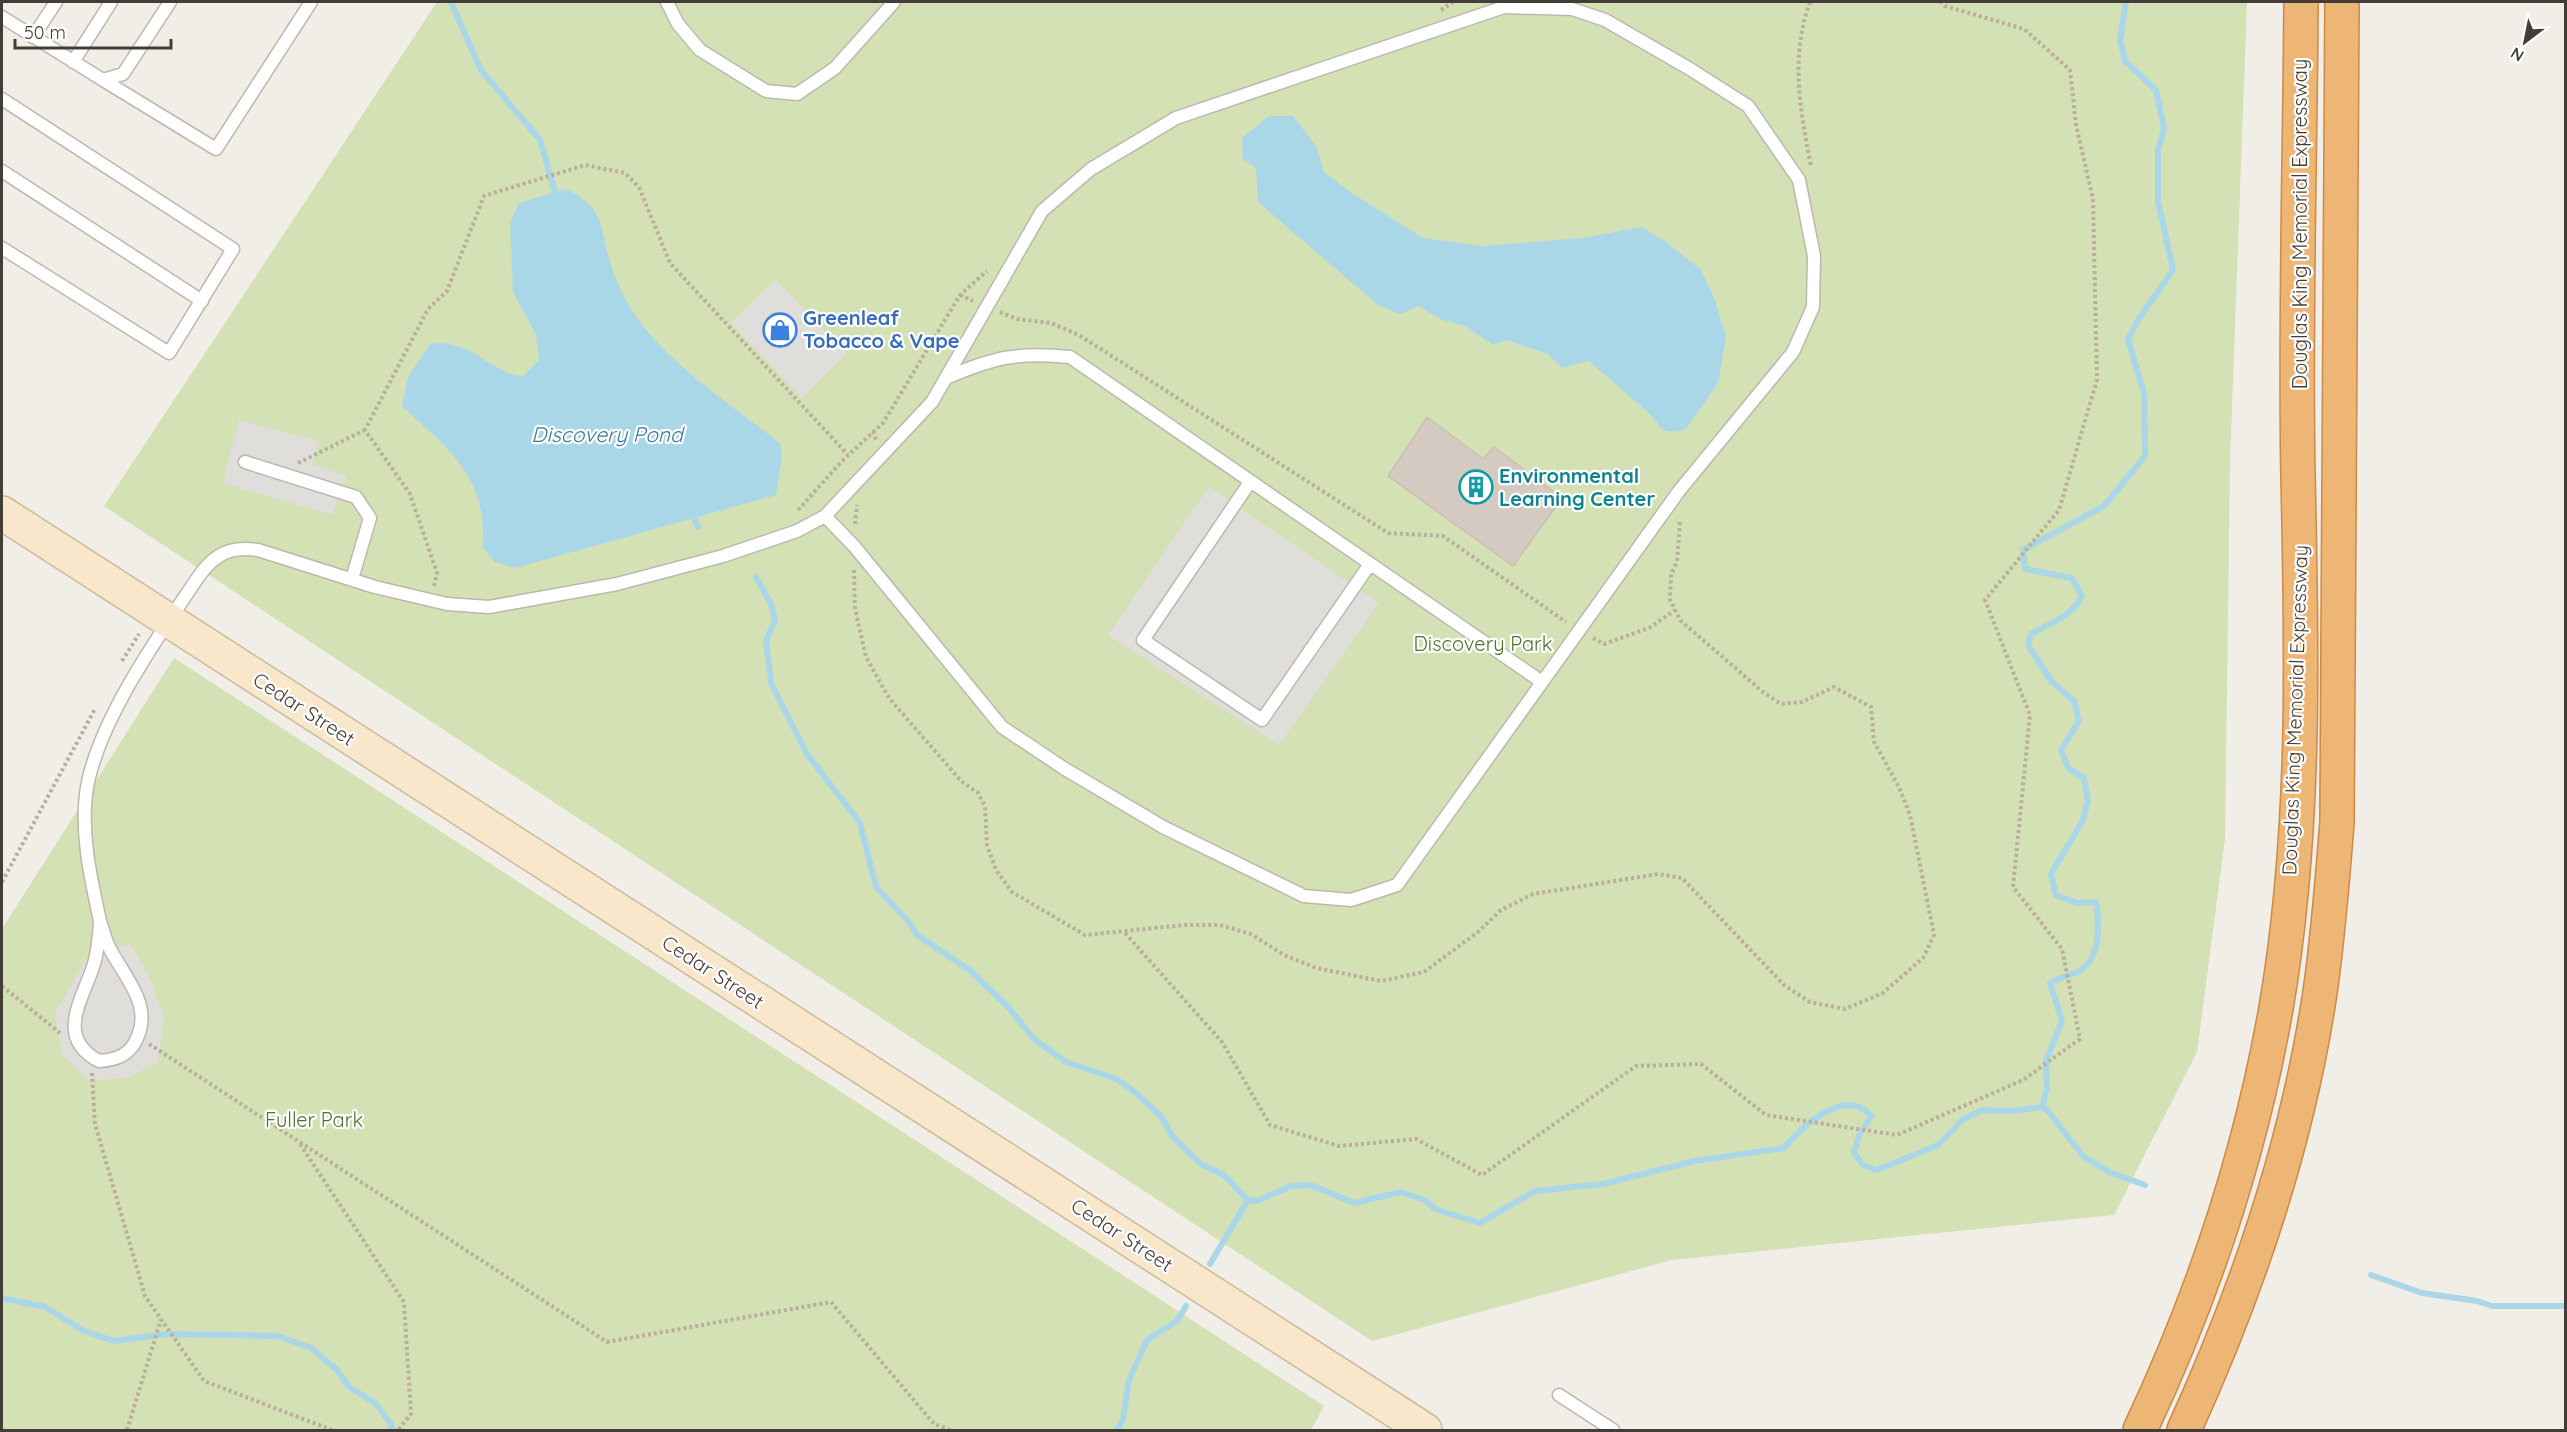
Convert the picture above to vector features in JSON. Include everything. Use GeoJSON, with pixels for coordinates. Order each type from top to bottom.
{"type":"FeatureCollection","features":[{"type":"Feature","properties":{"kind":"highway","name":"Douglas King Memorial Expressway"},"geometry":{"type":"LineString","coordinates":[[2140,1431],[2175,1355],[2209,1268],[2233,1195],[2268,1048],[2289,907],[2297,800],[2300,622],[2298,464],[2301,2]]}},
{"type":"Feature","properties":{"kind":"highway","name":"Douglas King Memorial Expressway"},"geometry":{"type":"LineString","coordinates":[[2184,1431],[2244,1286],[2271,1206],[2305,1072],[2319,1000],[2327,935],[2337,824],[2342,2]]}},
{"type":"Feature","properties":{"kind":"main road","name":"Cedar Street"},"geometry":{"type":"LineString","coordinates":[[2,513],[1425,1431]]}},
{"type":"Feature","properties":{"kind":"lane"},"geometry":{"type":"LineString","coordinates":[[33,37],[56,2]]}},
{"type":"Feature","properties":{"kind":"lane"},"geometry":{"type":"LineString","coordinates":[[73,62],[111,2]]}},
{"type":"Feature","properties":{"kind":"lane"},"geometry":{"type":"LineString","coordinates":[[103,80],[123,74],[170,2]]}},
{"type":"Feature","properties":{"kind":"lane"},"geometry":{"type":"LineString","coordinates":[[2,17],[216,149],[311,2]]}},
{"type":"Feature","properties":{"kind":"lane"},"geometry":{"type":"LineString","coordinates":[[667,2],[678,24],[700,50],[766,92],[797,94],[835,68],[894,2]]}},
{"type":"Feature","properties":{"kind":"lane"},"geometry":{"type":"LineString","coordinates":[[100,921],[97,952],[78,1002],[75,1018],[77,1041],[99,1061],[122,1056],[131,1048],[143,1024],[141,1006],[134,986],[109,946],[100,921],[86,855],[84,822],[86,792],[105,734],[162,616],[217,557],[228,551],[245,548],[258,550],[352,579],[447,604],[489,607],[617,584],[723,556],[797,531],[825,516],[932,402],[1042,211],[1091,169],[1176,118],[1504,6],[1572,9],[1605,20],[1690,69],[1748,106],[1799,180],[1814,256],[1813,307],[1793,352],[1679,491],[1397,885],[1351,900],[1304,896],[1163,827],[1065,769],[1002,727],[854,546],[825,516]]}},
{"type":"Feature","properties":{"kind":"lane"},"geometry":{"type":"LineString","coordinates":[[2,101],[233,249],[169,353],[2,248]]}},
{"type":"Feature","properties":{"kind":"lane"},"geometry":{"type":"LineString","coordinates":[[2,171],[202,301]]}},
{"type":"Feature","properties":{"kind":"lane"},"geometry":{"type":"LineString","coordinates":[[946,378],[981,363],[1029,353],[1070,357],[1542,682]]}},
{"type":"Feature","properties":{"kind":"lane"},"geometry":{"type":"LineString","coordinates":[[245,462],[356,497],[370,518],[352,579]]}},
{"type":"Feature","properties":{"kind":"lane"},"geometry":{"type":"LineString","coordinates":[[1250,482],[1143,640],[1262,720],[1370,564]]}},
{"type":"Feature","properties":{"kind":"lane"},"geometry":{"type":"LineString","coordinates":[[1559,1395],[1613,1431]]}},
{"type":"Feature","properties":{"kind":"path"},"geometry":{"type":"LineString","coordinates":[[1434,15],[1453,2]]}},
{"type":"Feature","properties":{"kind":"path"},"geometry":{"type":"LineString","coordinates":[[1810,2],[1798,58],[1798,102],[1811,170]]}},
{"type":"Feature","properties":{"kind":"path"},"geometry":{"type":"LineString","coordinates":[[1124,932],[1222,1042],[1270,1125],[1339,1146],[1416,1138],[1482,1175],[1636,1066],[1701,1064],[1766,1115],[1897,1135],[2023,1080],[2080,1039],[2062,950],[2013,887],[2030,715],[1985,600],[2059,510],[2097,380],[2093,199],[2076,125],[2070,70],[2024,28],[1945,6],[1941,2]]}},
{"type":"Feature","properties":{"kind":"path"},"geometry":{"type":"LineString","coordinates":[[279,472],[365,430],[428,309],[447,291],[484,196],[585,165],[625,173],[639,187],[670,263],[848,455]]}},
{"type":"Feature","properties":{"kind":"path"},"geometry":{"type":"LineString","coordinates":[[794,517],[848,455],[883,423],[960,296],[995,263]]}},
{"type":"Feature","properties":{"kind":"path"},"geometry":{"type":"LineString","coordinates":[[960,296],[1017,320],[1051,323],[1079,335],[1388,532],[1443,536],[1579,631],[1604,644],[1649,628],[1675,610]]}},
{"type":"Feature","properties":{"kind":"path"},"geometry":{"type":"LineString","coordinates":[[365,430],[410,495],[423,527],[437,573],[433,591],[425,589]]}},
{"type":"Feature","properties":{"kind":"path"},"geometry":{"type":"LineString","coordinates":[[873,431],[882,456]]}},
{"type":"Feature","properties":{"kind":"path"},"geometry":{"type":"LineString","coordinates":[[866,497],[857,505],[854,546],[855,609],[866,657],[889,698],[961,781],[978,793],[985,806],[987,845],[996,870],[1012,892],[1085,936],[1184,925],[1220,925],[1251,934],[1284,955],[1316,968],[1381,981],[1424,972],[1479,932],[1501,910],[1533,894],[1658,874],[1682,878],[1785,986],[1810,1002],[1845,1009],[1883,993],[1923,958],[1934,935],[1910,815],[1899,787],[1874,742],[1871,707],[1834,687],[1802,702],[1781,704],[1763,692],[1681,621],[1670,600],[1671,574],[1677,562],[1678,524],[1683,516]]}},
{"type":"Feature","properties":{"kind":"path"},"geometry":{"type":"LineString","coordinates":[[120,665],[131,644],[162,616]]}},
{"type":"Feature","properties":{"kind":"path"},"geometry":{"type":"LineString","coordinates":[[2,882],[97,706]]}},
{"type":"Feature","properties":{"kind":"path"},"geometry":{"type":"LineString","coordinates":[[2,986],[91,1056],[95,1124],[145,1296],[204,1380],[332,1431]]}},
{"type":"Feature","properties":{"kind":"path"},"geometry":{"type":"LineString","coordinates":[[138,1037],[607,1342],[831,1302],[934,1424],[950,1431]]}},
{"type":"Feature","properties":{"kind":"path"},"geometry":{"type":"LineString","coordinates":[[298,1141],[404,1302],[411,1414],[398,1431]]}},
{"type":"Feature","properties":{"kind":"path"},"geometry":{"type":"LineString","coordinates":[[127,1431],[162,1319]]}},
{"type":"Feature","properties":{"kind":"green space","name":"Discovery Park"},"geometry":{"type":"Polygon","coordinates":[[[437,2],[2247,2],[2230,462],[2225,839],[2197,1052],[2114,1215],[1672,1260],[1372,1341],[104,506],[437,2]]]}},
{"type":"Feature","properties":{"kind":"green space","name":"Fuller Park"},"geometry":{"type":"Polygon","coordinates":[[[174,658],[1324,1406],[1311,1430],[2,1430],[2,929],[174,658]]]}},
{"type":"Feature","properties":{"kind":"shaded area"},"geometry":{"type":"Polygon","coordinates":[[[776,279],[846,354],[802,398],[731,323],[776,279]]]}},
{"type":"Feature","properties":{"kind":"shaded area"},"geometry":{"type":"Polygon","coordinates":[[[239,420],[318,441],[312,465],[347,476],[332,515],[223,483],[239,420]]]}},
{"type":"Feature","properties":{"kind":"shaded area"},"geometry":{"type":"Polygon","coordinates":[[[1209,487],[1379,603],[1279,745],[1108,635],[1209,487]]]}},
{"type":"Feature","properties":{"kind":"shaded area"},"geometry":{"type":"Polygon","coordinates":[[[130,943],[152,982],[164,1018],[158,1062],[128,1078],[89,1080],[62,1055],[55,1014],[86,959],[130,943]]]}},
{"type":"Feature","properties":{"kind":"water"},"geometry":{"type":"Polygon","coordinates":[[[1269,116],[1293,116],[1316,146],[1324,172],[1350,192],[1423,238],[1482,246],[1583,238],[1642,227],[1669,244],[1701,270],[1715,300],[1726,337],[1718,383],[1686,429],[1675,432],[1663,430],[1651,415],[1589,361],[1562,368],[1548,354],[1506,340],[1493,345],[1465,326],[1440,319],[1419,306],[1400,314],[1378,305],[1258,202],[1256,168],[1243,159],[1242,138],[1269,116]]]}},
{"type":"Feature","properties":{"kind":"water","name":"Discovery Pond"},"geometry":{"type":"Polygon","coordinates":[[[566,189],[579,196],[595,212],[615,278],[630,307],[646,330],[701,382],[780,443],[782,456],[776,495],[515,568],[495,562],[483,548],[483,523],[479,501],[462,466],[450,451],[402,406],[408,377],[431,343],[447,344],[470,351],[498,368],[522,377],[539,360],[536,334],[513,293],[510,222],[519,203],[566,189]]]}},
{"type":"Feature","properties":{"kind":"building","name":"Environmental Learning Center"},"geometry":{"type":"Polygon","coordinates":[[[1427,417],[1483,459],[1494,447],[1562,498],[1513,566],[1388,476],[1427,417]]]}},
{"type":"Feature","properties":{"kind":"waterway"},"geometry":{"type":"LineString","coordinates":[[451,2],[481,70],[540,140],[557,199]]}},
{"type":"Feature","properties":{"kind":"waterway"},"geometry":{"type":"LineString","coordinates":[[2042,1107],[2047,1088],[2046,1061],[2062,1021],[2050,983],[2078,972],[2088,964],[2096,948],[2098,919],[2096,902],[2077,903],[2056,895],[2051,874],[2083,820],[2088,801],[2084,778],[2068,768],[2061,750],[2079,721],[2074,701],[2052,682],[2028,645],[2031,634],[2067,614],[2082,596],[2072,578],[2025,569],[2023,550],[2104,506],[2145,456],[2144,393],[2128,339],[2138,320],[2173,270],[2158,201],[2158,151],[2164,128],[2156,90],[2125,61],[2120,40],[2126,2]]}},
{"type":"Feature","properties":{"kind":"waterway"},"geometry":{"type":"LineString","coordinates":[[691,511],[698,527]]}},
{"type":"Feature","properties":{"kind":"waterway"},"geometry":{"type":"LineString","coordinates":[[756,577],[771,604],[775,620],[766,641],[771,683],[807,754],[860,823],[876,887],[908,921],[917,935],[971,971],[1010,1009],[1034,1039],[1066,1062],[1114,1078],[1130,1088],[1162,1117],[1172,1136],[1201,1164],[1224,1175],[1248,1200],[1257,1201],[1291,1186],[1311,1185],[1354,1203],[1401,1192],[1425,1200],[1435,1209],[1480,1223],[1535,1191],[1603,1184],[1695,1161],[1784,1148],[1813,1120],[1825,1112],[1849,1105],[1861,1108],[1871,1116],[1859,1136],[1854,1153],[1863,1165],[1877,1170],[1938,1145],[1962,1120],[1982,1110],[2012,1111],[2042,1107],[2048,1111],[2083,1156],[2109,1172],[2145,1185]]}},
{"type":"Feature","properties":{"kind":"waterway"},"geometry":{"type":"LineString","coordinates":[[1210,1264],[1248,1200]]}},
{"type":"Feature","properties":{"kind":"waterway"},"geometry":{"type":"LineString","coordinates":[[2371,1275],[2422,1293],[2477,1301],[2492,1306],[2566,1306]]}},
{"type":"Feature","properties":{"kind":"waterway"},"geometry":{"type":"LineString","coordinates":[[2,1298],[45,1307],[84,1331],[114,1341],[167,1334],[278,1336],[311,1348],[337,1370],[349,1387],[375,1403],[390,1422],[393,1430]]}},
{"type":"Feature","properties":{"kind":"waterway"},"geometry":{"type":"LineString","coordinates":[[1117,1430],[1123,1419],[1129,1380],[1147,1340],[1177,1321],[1186,1306]]}},
{"type":"Feature","properties":{"kind":"place","name":"Greenleaf Tobacco & Vape"},"geometry":{"type":"Point","coordinates":[780,330]}},
{"type":"Feature","properties":{"kind":"place","name":"Environmental Learning Center"},"geometry":{"type":"Point","coordinates":[1476,487]}}]}
